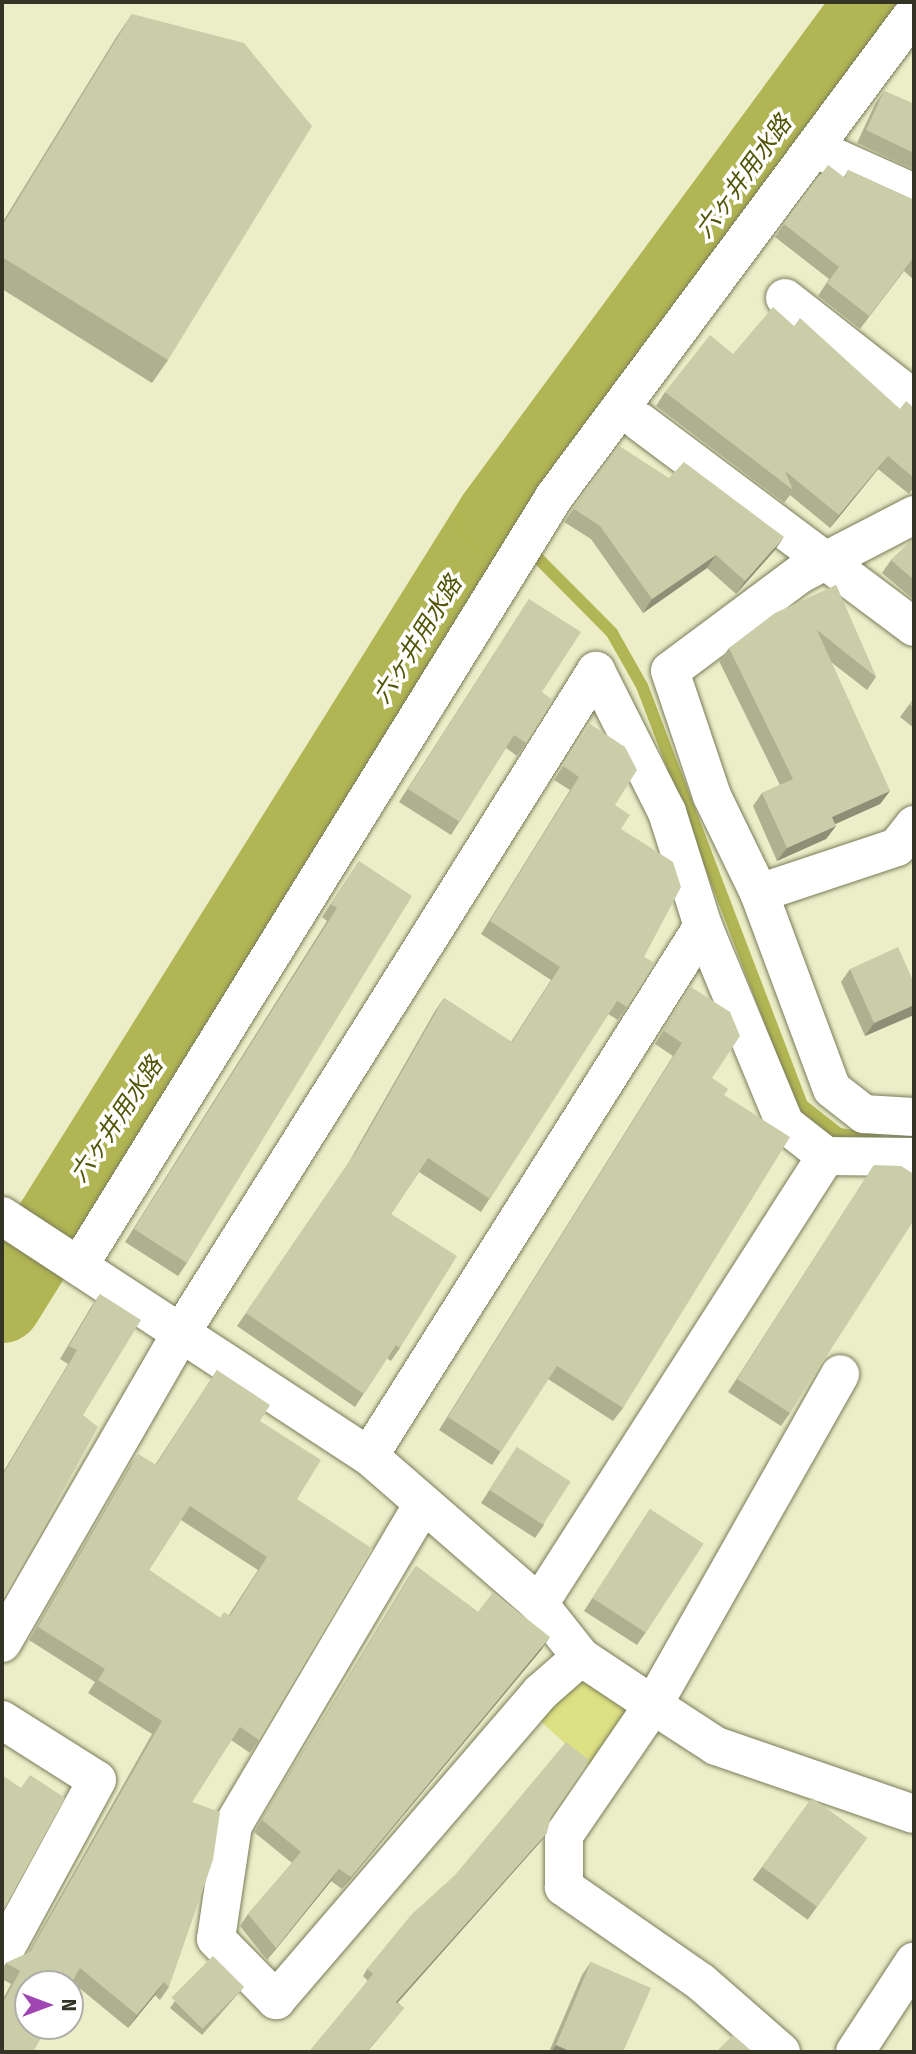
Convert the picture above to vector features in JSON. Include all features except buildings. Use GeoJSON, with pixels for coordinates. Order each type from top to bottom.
{"type":"FeatureCollection","features":[{"type":"Feature","properties":{"kind":"street"},"geometry":{"type":"LineString","coordinates":[[71,1258],[554,497],[914,13]]}},
{"type":"Feature","properties":{"kind":"street"},"geometry":{"type":"LineString","coordinates":[[814,148],[914,193]]}},
{"type":"Feature","properties":{"kind":"street"},"geometry":{"type":"LineString","coordinates":[[785,298],[914,398]]}},
{"type":"Feature","properties":{"kind":"street"},"geometry":{"type":"LineString","coordinates":[[640,422],[829,559],[914,627]]}},
{"type":"Feature","properties":{"kind":"street"},"geometry":{"type":"LineString","coordinates":[[914,515],[829,559],[670,671],[712,796],[759,893],[800,1017],[832,1089],[864,1114],[914,1117]]}},
{"type":"Feature","properties":{"kind":"street"},"geometry":{"type":"LineString","coordinates":[[2,1643],[179,1336],[596,671],[667,812],[703,926],[785,1124],[826,1156],[914,1157]]}},
{"type":"Feature","properties":{"kind":"street"},"geometry":{"type":"LineString","coordinates":[[759,893],[908,845]]}},
{"type":"Feature","properties":{"kind":"street"},"geometry":{"type":"LineString","coordinates":[[369,1456],[703,926]]}},
{"type":"Feature","properties":{"kind":"street"},"geometry":{"type":"LineString","coordinates":[[539,1604],[826,1156]]}},
{"type":"Feature","properties":{"kind":"street"},"geometry":{"type":"LineString","coordinates":[[2,1216],[71,1258],[179,1336],[369,1456],[539,1604],[581,1657],[653,1705],[716,1746],[914,1814]]}},
{"type":"Feature","properties":{"kind":"street"},"geometry":{"type":"LineString","coordinates":[[781,2052],[701,1982],[564,1887],[564,1835],[653,1705],[840,1374]]}},
{"type":"Feature","properties":{"kind":"street"},"geometry":{"type":"LineString","coordinates":[[423,1503],[233,1825],[216,1939],[276,2000],[541,1692],[581,1657]]}},
{"type":"Feature","properties":{"kind":"street"},"geometry":{"type":"LineString","coordinates":[[2,1720],[97,1780],[2,1955]]}},
{"type":"Feature","properties":{"kind":"street"},"geometry":{"type":"LineString","coordinates":[[855,2052],[914,1962]]}},
{"type":"Feature","properties":{"kind":"green space"},"geometry":{"type":"Polygon","coordinates":[[[577,1676],[635,1714],[594,1770],[535,1716],[577,1676]]]}},
{"type":"Feature","properties":{"kind":"waterway","name":"六ヶ井用水路"},"geometry":{"type":"LineString","coordinates":[[2,1304],[495,515],[873,2]]}},
{"type":"Feature","properties":{"kind":"waterway"},"geometry":{"type":"LineString","coordinates":[[495,515],[612,633],[642,686],[802,1105],[839,1134],[876,1140]]}}]}
